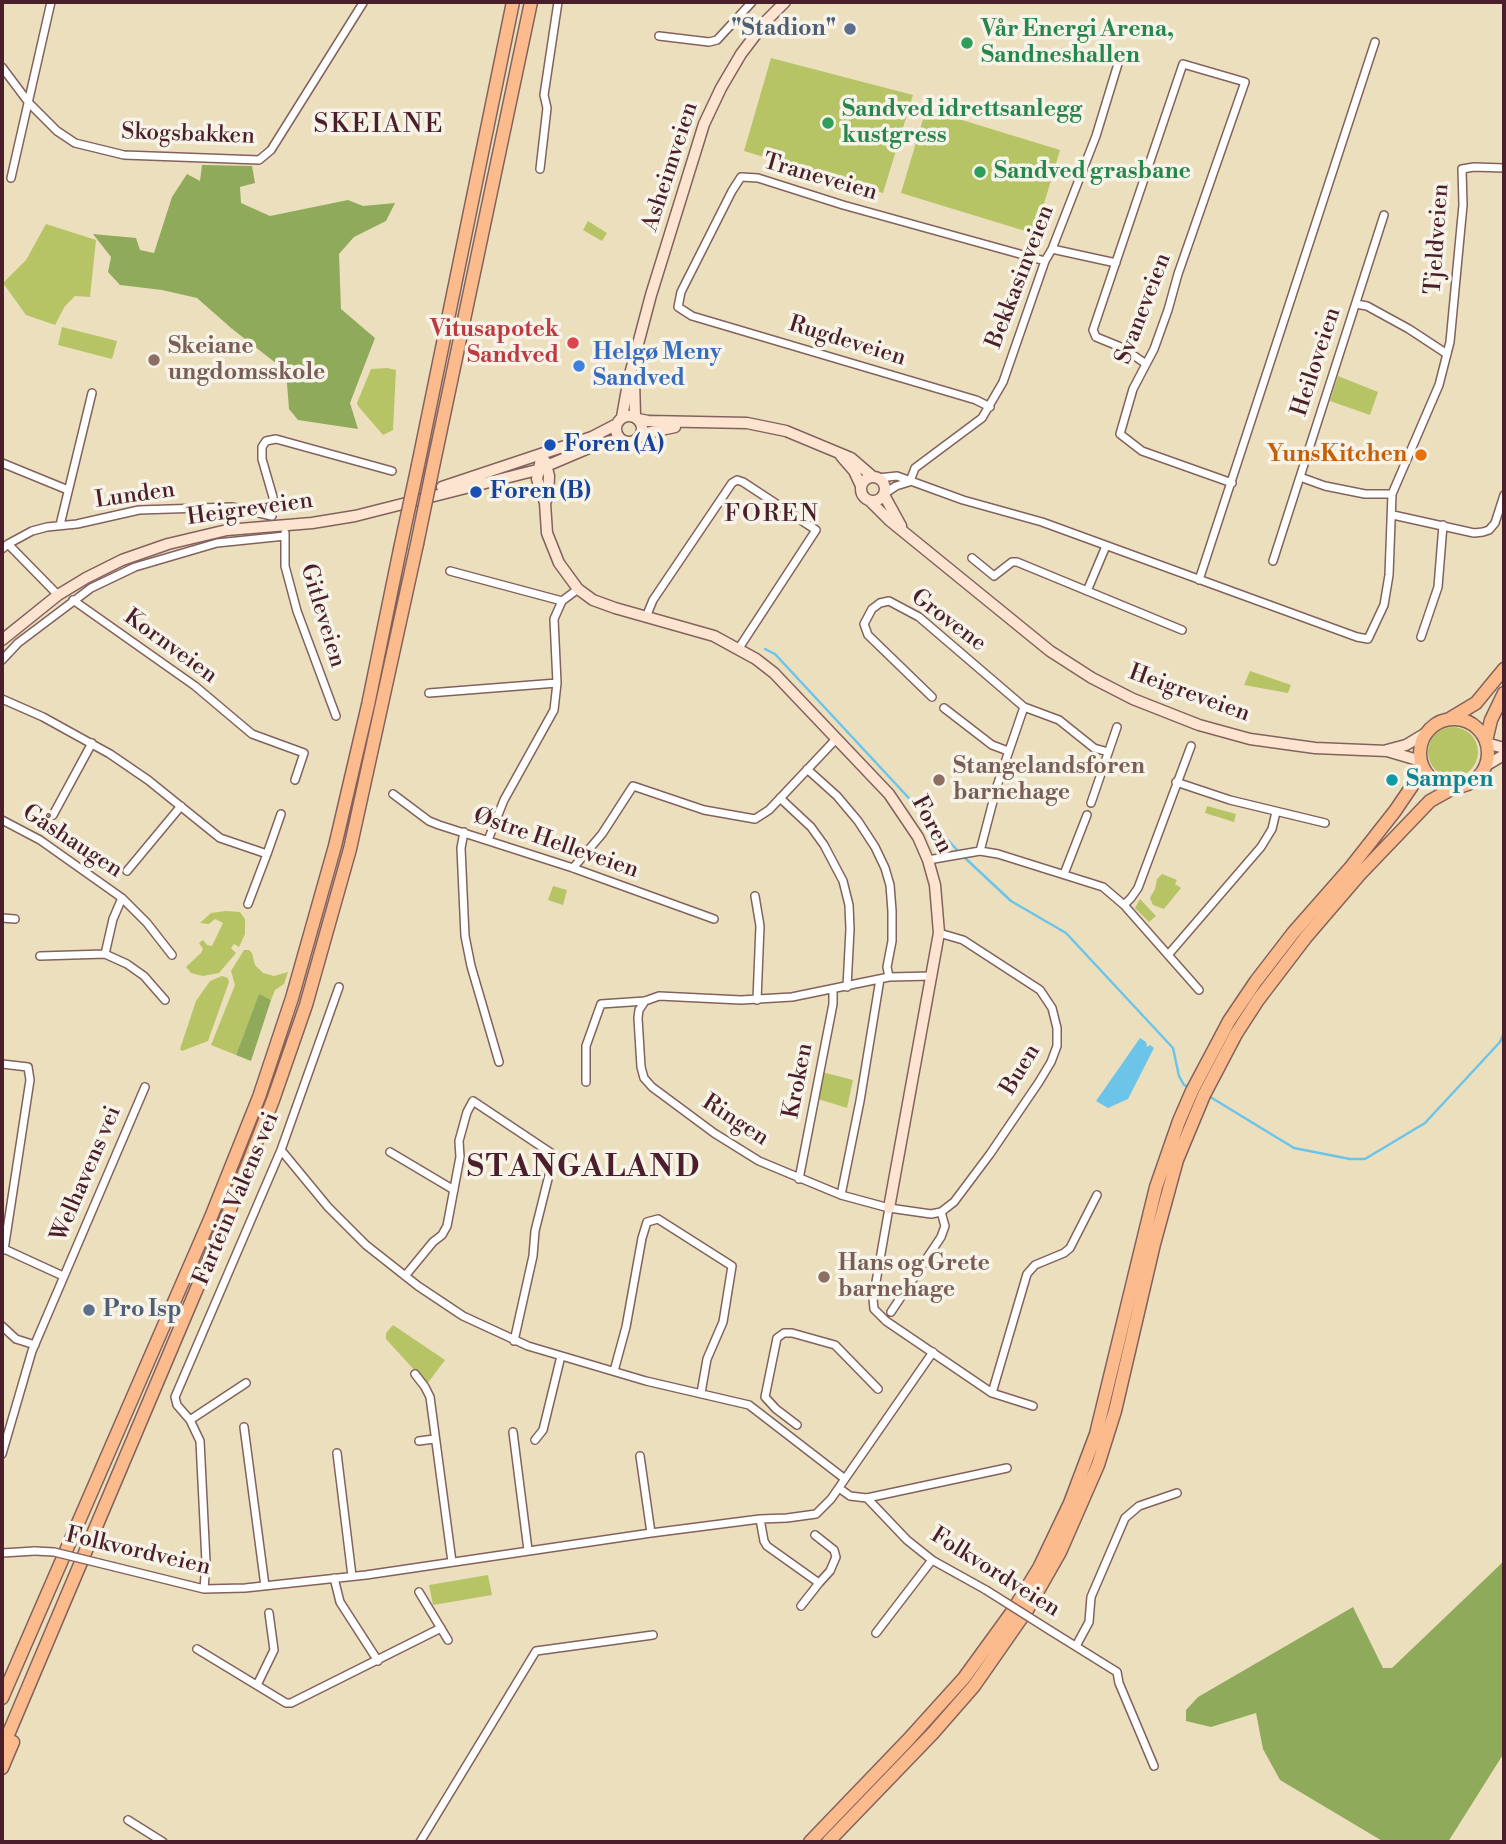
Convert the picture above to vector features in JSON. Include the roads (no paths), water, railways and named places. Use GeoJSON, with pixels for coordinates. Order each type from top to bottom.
{"type":"FeatureCollection","features":[{"type":"Feature","properties":{"kind":"highway"},"geometry":{"type":"LineString","coordinates":[[2,1698],[211,1217],[259,1097],[292,998],[335,846],[368,705],[513,2]]}},
{"type":"Feature","properties":{"kind":"highway"},"geometry":{"type":"LineString","coordinates":[[2,1749],[225,1222],[293,1041],[328,932],[350,849],[417,544],[531,2]]}},
{"type":"Feature","properties":{"kind":"highway"},"geometry":{"type":"LineString","coordinates":[[1457,786],[1435,781],[1421,762],[1420,746],[1426,733],[1436,724],[1476,703],[1504,669]]}},
{"type":"Feature","properties":{"kind":"highway"},"geometry":{"type":"LineString","coordinates":[[1213,1064],[1306,937],[1360,874],[1422,808],[1441,793],[1475,779],[1485,766],[1486,742],[1491,720],[1504,693]]}},
{"type":"Feature","properties":{"kind":"highway"},"geometry":{"type":"LineString","coordinates":[[1450,719],[1468,722],[1482,733],[1486,742]]}},
{"type":"Feature","properties":{"kind":"highway"},"geometry":{"type":"LineString","coordinates":[[810,1842],[915,1734],[964,1678],[1012,1612],[1058,1531],[1096,1434],[1152,1200],[1213,1064],[1229,1021],[1293,933],[1351,867],[1395,811],[1412,786],[1421,762]]}},
{"type":"Feature","properties":{"kind":"highway"},"geometry":{"type":"LineString","coordinates":[[828,1842],[933,1733],[974,1686],[1027,1610],[1060,1552],[1098,1465],[1115,1411],[1185,1123]]}},
{"type":"Feature","properties":{"kind":"highway"},"geometry":{"type":"LineString","coordinates":[[2,1768],[18,1731],[15,1719]]}},
{"type":"Feature","properties":{"kind":"main road","name":"Asheimveien"},"geometry":{"type":"LineString","coordinates":[[619,421],[684,188],[712,106],[741,54],[766,21],[785,2]]}},
{"type":"Feature","properties":{"kind":"main road","name":"Asheimveien"},"geometry":{"type":"LineString","coordinates":[[634,363],[637,417]]}},
{"type":"Feature","properties":{"kind":"main road"},"geometry":{"type":"LineString","coordinates":[[637,417],[643,426],[642,434],[633,442],[621,439],[616,432],[619,421],[637,417]]}},
{"type":"Feature","properties":{"kind":"main road","name":"Heigreveien"},"geometry":{"type":"LineString","coordinates":[[637,417],[648,421],[722,421],[767,426],[804,437],[859,464],[876,477],[884,485],[884,495],[904,531]]}},
{"type":"Feature","properties":{"kind":"main road","name":"Heigreveien"},"geometry":{"type":"LineString","coordinates":[[404,502],[603,433],[619,421]]}},
{"type":"Feature","properties":{"kind":"main road","name":"Heigreveien"},"geometry":{"type":"LineString","coordinates":[[642,434],[694,422]]}},
{"type":"Feature","properties":{"kind":"main road","name":"Heigreveien"},"geometry":{"type":"LineString","coordinates":[[2,640],[58,595],[122,561],[168,544],[228,530],[285,531],[340,520],[543,468],[596,445],[621,439]]}},
{"type":"Feature","properties":{"kind":"main road","name":"Foren"},"geometry":{"type":"LineString","coordinates":[[542,454],[548,496],[545,503],[547,533],[565,573],[578,589],[603,604],[714,636],[738,648],[774,673],[889,794],[905,814],[928,860],[935,885],[939,933],[889,1208]]}},
{"type":"Feature","properties":{"kind":"main road","name":"Heigreveien"},"geometry":{"type":"LineString","coordinates":[[839,454],[854,471],[862,496],[1050,651],[1092,678],[1133,699],[1199,725],[1250,738],[1304,747],[1387,751],[1421,762]]}},
{"type":"Feature","properties":{"kind":"main road"},"geometry":{"type":"LineString","coordinates":[[860,486],[867,478],[876,477]]}},
{"type":"Feature","properties":{"kind":"main road"},"geometry":{"type":"LineString","coordinates":[[871,502],[878,501],[884,495]]}},
{"type":"Feature","properties":{"kind":"main road","name":"Heigreveien"},"geometry":{"type":"LineString","coordinates":[[1387,751],[1406,745],[1426,733]]}},
{"type":"Feature","properties":{"kind":"main road"},"geometry":{"type":"LineString","coordinates":[[1486,742],[1504,748]]}},
{"type":"Feature","properties":{"kind":"main road"},"geometry":{"type":"LineString","coordinates":[[1485,766],[1504,755]]}},
{"type":"Feature","properties":{"kind":"street"},"geometry":{"type":"LineString","coordinates":[[11,178],[51,2]]}},
{"type":"Feature","properties":{"kind":"street"},"geometry":{"type":"LineString","coordinates":[[540,169],[547,108],[544,94],[558,2]]}},
{"type":"Feature","properties":{"kind":"street"},"geometry":{"type":"LineString","coordinates":[[659,36],[709,42],[718,40],[752,2]]}},
{"type":"Feature","properties":{"kind":"street","name":"Skogsbakken"},"geometry":{"type":"LineString","coordinates":[[2,67],[29,103],[65,137],[90,147],[124,155],[259,160],[271,150],[363,3]]}},
{"type":"Feature","properties":{"kind":"street"},"geometry":{"type":"LineString","coordinates":[[876,477],[897,476],[963,500],[1042,522],[1199,580],[1375,42]]}},
{"type":"Feature","properties":{"kind":"street","name":"Bekkasinveien"},"geometry":{"type":"LineString","coordinates":[[910,481],[915,468],[982,418],[1003,382],[1045,261],[1096,136],[1121,54]]}},
{"type":"Feature","properties":{"kind":"street","name":"Svaneveien"},"geometry":{"type":"LineString","coordinates":[[1116,263],[1183,64],[1245,82],[1168,310],[1133,389],[1120,434],[1142,451],[1232,483]]}},
{"type":"Feature","properties":{"kind":"street","name":"Tjeldveien"},"geometry":{"type":"LineString","coordinates":[[1199,580],[1368,639],[1384,605],[1389,575],[1392,494],[1439,385],[1447,354],[1464,205],[1462,169],[1504,168]]}},
{"type":"Feature","properties":{"kind":"street","name":"Traneveien"},"geometry":{"type":"LineString","coordinates":[[692,316],[678,307],[678,300],[741,177],[758,178],[842,205],[1045,261]]}},
{"type":"Feature","properties":{"kind":"street","name":"Heiloveien"},"geometry":{"type":"LineString","coordinates":[[1273,561],[1384,215]]}},
{"type":"Feature","properties":{"kind":"street"},"geometry":{"type":"LineString","coordinates":[[1052,249],[1116,263],[1093,333],[1096,337],[1123,348],[1146,364]]}},
{"type":"Feature","properties":{"kind":"street"},"geometry":{"type":"LineString","coordinates":[[1356,304],[1367,306],[1409,328],[1447,354]]}},
{"type":"Feature","properties":{"kind":"street","name":"Rugdeveien"},"geometry":{"type":"LineString","coordinates":[[692,316],[976,400],[990,407]]}},
{"type":"Feature","properties":{"kind":"street"},"geometry":{"type":"LineString","coordinates":[[60,525],[92,393]]}},
{"type":"Feature","properties":{"kind":"street","name":"Lunden"},"geometry":{"type":"LineString","coordinates":[[58,595],[5,547],[32,531],[139,510],[232,507],[272,516],[273,497],[262,459],[262,447],[266,441],[276,439],[392,471]]}},
{"type":"Feature","properties":{"kind":"street"},"geometry":{"type":"LineString","coordinates":[[2,463],[68,490]]}},
{"type":"Feature","properties":{"kind":"street"},"geometry":{"type":"LineString","coordinates":[[1300,477],[1365,494],[1392,494]]}},
{"type":"Feature","properties":{"kind":"street"},"geometry":{"type":"LineString","coordinates":[[646,617],[653,600],[732,483],[737,480],[743,482],[816,530],[738,648]]}},
{"type":"Feature","properties":{"kind":"street"},"geometry":{"type":"LineString","coordinates":[[884,495],[896,486],[910,481]]}},
{"type":"Feature","properties":{"kind":"street"},"geometry":{"type":"LineString","coordinates":[[1392,515],[1474,533],[1489,530],[1495,523],[1504,495]]}},
{"type":"Feature","properties":{"kind":"street"},"geometry":{"type":"LineString","coordinates":[[1421,637],[1438,587],[1443,525]]}},
{"type":"Feature","properties":{"kind":"street"},"geometry":{"type":"LineString","coordinates":[[2,660],[18,643],[73,600],[106,580],[170,555],[217,542],[285,531]]}},
{"type":"Feature","properties":{"kind":"street","name":"Gitleveien"},"geometry":{"type":"LineString","coordinates":[[285,531],[287,575],[336,716]]}},
{"type":"Feature","properties":{"kind":"street"},"geometry":{"type":"LineString","coordinates":[[1087,591],[1105,545]]}},
{"type":"Feature","properties":{"kind":"street"},"geometry":{"type":"LineString","coordinates":[[972,558],[994,576],[1012,562],[1017,562],[1182,630]]}},
{"type":"Feature","properties":{"kind":"street"},"geometry":{"type":"LineString","coordinates":[[450,571],[562,601]]}},
{"type":"Feature","properties":{"kind":"street"},"geometry":{"type":"LineString","coordinates":[[488,840],[504,800],[554,710],[557,682],[554,620],[562,601],[578,589]]}},
{"type":"Feature","properties":{"kind":"street","name":"Kornveien"},"geometry":{"type":"LineString","coordinates":[[73,600],[195,685],[252,734],[304,753],[295,780]]}},
{"type":"Feature","properties":{"kind":"street","name":"Grovene"},"geometry":{"type":"LineString","coordinates":[[932,697],[868,635],[864,624],[872,609],[880,603],[889,601],[919,617],[1024,706],[1059,720],[1094,748],[1108,752]]}},
{"type":"Feature","properties":{"kind":"street"},"geometry":{"type":"LineString","coordinates":[[429,693],[557,682]]}},
{"type":"Feature","properties":{"kind":"street"},"geometry":{"type":"LineString","coordinates":[[909,692],[915,683]]}},
{"type":"Feature","properties":{"kind":"street"},"geometry":{"type":"LineString","coordinates":[[2,699],[92,743],[148,780],[220,838],[267,854]]}},
{"type":"Feature","properties":{"kind":"street"},"geometry":{"type":"LineString","coordinates":[[980,851],[997,786],[1024,706]]}},
{"type":"Feature","properties":{"kind":"street"},"geometry":{"type":"LineString","coordinates":[[944,708],[992,746],[1008,751]]}},
{"type":"Feature","properties":{"kind":"street"},"geometry":{"type":"LineString","coordinates":[[1091,803],[1117,727]]}},
{"type":"Feature","properties":{"kind":"street"},"geometry":{"type":"LineString","coordinates":[[572,869],[602,834],[633,786],[704,810],[755,819],[764,815],[837,738]]}},
{"type":"Feature","properties":{"kind":"street"},"geometry":{"type":"LineString","coordinates":[[53,815],[92,743]]}},
{"type":"Feature","properties":{"kind":"street"},"geometry":{"type":"LineString","coordinates":[[1124,905],[1138,888],[1191,746]]}},
{"type":"Feature","properties":{"kind":"street"},"geometry":{"type":"LineString","coordinates":[[807,769],[837,796],[875,847],[890,886],[892,911],[892,941],[841,1195]]}},
{"type":"Feature","properties":{"kind":"street"},"geometry":{"type":"LineString","coordinates":[[1176,782],[1230,800],[1325,823]]}},
{"type":"Feature","properties":{"kind":"street","name":"Østre Helleveien"},"geometry":{"type":"LineString","coordinates":[[393,793],[429,821],[714,919]]}},
{"type":"Feature","properties":{"kind":"street"},"geometry":{"type":"LineString","coordinates":[[780,799],[811,827],[843,881],[849,905],[850,929],[847,986]]}},
{"type":"Feature","properties":{"kind":"street"},"geometry":{"type":"LineString","coordinates":[[127,871],[181,806]]}},
{"type":"Feature","properties":{"kind":"street"},"geometry":{"type":"LineString","coordinates":[[1168,955],[1261,847],[1272,829],[1276,812]]}},
{"type":"Feature","properties":{"kind":"street"},"geometry":{"type":"LineString","coordinates":[[248,904],[281,814]]}},
{"type":"Feature","properties":{"kind":"street"},"geometry":{"type":"LineString","coordinates":[[1065,874],[1087,815]]}},
{"type":"Feature","properties":{"kind":"street","name":"Gåshaugen"},"geometry":{"type":"LineString","coordinates":[[2,820],[40,840],[121,898],[147,923],[172,955]]}},
{"type":"Feature","properties":{"kind":"street"},"geometry":{"type":"LineString","coordinates":[[464,831],[461,848],[465,936],[499,1062]]}},
{"type":"Feature","properties":{"kind":"street"},"geometry":{"type":"LineString","coordinates":[[928,860],[980,851],[1103,887],[1124,905],[1199,990]]}},
{"type":"Feature","properties":{"kind":"street"},"geometry":{"type":"LineString","coordinates":[[755,896],[760,926],[757,1000]]}},
{"type":"Feature","properties":{"kind":"street","name":"Gåshaugen"},"geometry":{"type":"LineString","coordinates":[[105,954],[121,898]]}},
{"type":"Feature","properties":{"kind":"street"},"geometry":{"type":"LineString","coordinates":[[2,918],[15,919]]}},
{"type":"Feature","properties":{"kind":"street","name":"Buen"},"geometry":{"type":"LineString","coordinates":[[939,933],[963,940],[1040,990],[1052,1009],[1058,1046],[1045,1072],[990,1154],[954,1202],[941,1212]]}},
{"type":"Feature","properties":{"kind":"street"},"geometry":{"type":"LineString","coordinates":[[40,956],[105,954],[144,976],[165,1000]]}},
{"type":"Feature","properties":{"kind":"street"},"geometry":{"type":"LineString","coordinates":[[586,1082],[586,1046],[601,1004],[645,1001],[659,996],[757,1000],[792,998],[884,978],[932,976]]}},
{"type":"Feature","properties":{"kind":"street","name":"Fartein Valens vei"},"geometry":{"type":"LineString","coordinates":[[204,1589],[206,1562],[200,1441],[190,1420],[177,1405],[175,1397],[281,1150],[339,987]]}},
{"type":"Feature","properties":{"kind":"street","name":"Kroken"},"geometry":{"type":"LineString","coordinates":[[799,1179],[831,1017],[833,990]]}},
{"type":"Feature","properties":{"kind":"street","name":"Ringen"},"geometry":{"type":"LineString","coordinates":[[645,1001],[639,1010],[638,1018],[641,1067],[644,1078],[652,1087],[714,1133],[759,1161],[841,1195],[889,1208]]}},
{"type":"Feature","properties":{"kind":"street","name":"Welhavens vei"},"geometry":{"type":"LineString","coordinates":[[2,1064],[28,1067],[30,1080],[3,1249],[63,1276]]}},
{"type":"Feature","properties":{"kind":"street","name":"Welhavens vei"},"geometry":{"type":"LineString","coordinates":[[2,1454],[35,1345],[145,1087]]}},
{"type":"Feature","properties":{"kind":"street"},"geometry":{"type":"LineString","coordinates":[[405,1276],[447,1226],[460,1157],[459,1141],[473,1101],[554,1155],[535,1231],[533,1256],[514,1341]]}},
{"type":"Feature","properties":{"kind":"street"},"geometry":{"type":"LineString","coordinates":[[281,1150],[328,1207],[366,1245],[453,1310],[514,1341],[614,1371],[737,1401],[761,1412],[845,1479]]}},
{"type":"Feature","properties":{"kind":"street"},"geometry":{"type":"LineString","coordinates":[[390,1152],[454,1190]]}},
{"type":"Feature","properties":{"kind":"street"},"geometry":{"type":"LineString","coordinates":[[992,1393],[1027,1274],[1035,1265],[1070,1248],[1097,1195]]}},
{"type":"Feature","properties":{"kind":"street"},"geometry":{"type":"LineString","coordinates":[[889,1208],[931,1214],[941,1212],[945,1226],[941,1237],[891,1312]]}},
{"type":"Feature","properties":{"kind":"street","name":"Foren"},"geometry":{"type":"LineString","coordinates":[[889,1208],[873,1299],[874,1309],[933,1352]]}},
{"type":"Feature","properties":{"kind":"street"},"geometry":{"type":"LineString","coordinates":[[614,1371],[642,1238],[647,1222],[658,1219],[732,1266],[723,1322],[707,1359],[701,1393]]}},
{"type":"Feature","properties":{"kind":"street"},"geometry":{"type":"LineString","coordinates":[[2,1326],[16,1339],[35,1345]]}},
{"type":"Feature","properties":{"kind":"street"},"geometry":{"type":"LineString","coordinates":[[797,1425],[765,1397],[778,1338],[783,1333],[835,1345],[878,1388]]}},
{"type":"Feature","properties":{"kind":"street"},"geometry":{"type":"LineString","coordinates":[[933,1352],[992,1393],[1033,1406]]}},
{"type":"Feature","properties":{"kind":"street","name":"Folkvordveien"},"geometry":{"type":"LineString","coordinates":[[2,1552],[54,1552],[204,1589],[265,1586],[352,1576],[651,1532],[816,1514],[839,1488],[933,1352]]}},
{"type":"Feature","properties":{"kind":"street"},"geometry":{"type":"LineString","coordinates":[[535,1440],[543,1430],[561,1356]]}},
{"type":"Feature","properties":{"kind":"street"},"geometry":{"type":"LineString","coordinates":[[415,1374],[430,1397],[452,1562]]}},
{"type":"Feature","properties":{"kind":"street"},"geometry":{"type":"LineString","coordinates":[[190,1420],[246,1383]]}},
{"type":"Feature","properties":{"kind":"street"},"geometry":{"type":"LineString","coordinates":[[2,1414],[13,1418]]}},
{"type":"Feature","properties":{"kind":"street"},"geometry":{"type":"LineString","coordinates":[[244,1427],[265,1586]]}},
{"type":"Feature","properties":{"kind":"street"},"geometry":{"type":"LineString","coordinates":[[513,1432],[528,1550]]}},
{"type":"Feature","properties":{"kind":"street"},"geometry":{"type":"LineString","coordinates":[[419,1441],[434,1439]]}},
{"type":"Feature","properties":{"kind":"street"},"geometry":{"type":"LineString","coordinates":[[337,1452],[352,1576]]}},
{"type":"Feature","properties":{"kind":"street"},"geometry":{"type":"LineString","coordinates":[[640,1456],[651,1532]]}},
{"type":"Feature","properties":{"kind":"street"},"geometry":{"type":"LineString","coordinates":[[867,1498],[1007,1468]]}},
{"type":"Feature","properties":{"kind":"street","name":"Folkvordveien"},"geometry":{"type":"LineString","coordinates":[[839,1488],[850,1496],[867,1498],[907,1540],[932,1560],[986,1590],[1117,1672],[1119,1683],[1154,1766]]}},
{"type":"Feature","properties":{"kind":"street","name":"Folkvordveien"},"geometry":{"type":"LineString","coordinates":[[1076,1646],[1088,1622],[1091,1597],[1125,1518],[1139,1506],[1177,1493]]}},
{"type":"Feature","properties":{"kind":"street"},"geometry":{"type":"LineString","coordinates":[[760,1519],[767,1546],[819,1583]]}},
{"type":"Feature","properties":{"kind":"street"},"geometry":{"type":"LineString","coordinates":[[801,1606],[830,1571],[836,1557],[834,1550],[815,1535]]}},
{"type":"Feature","properties":{"kind":"street"},"geometry":{"type":"LineString","coordinates":[[876,1633],[932,1560]]}},
{"type":"Feature","properties":{"kind":"street"},"geometry":{"type":"LineString","coordinates":[[334,1578],[340,1602],[378,1661]]}},
{"type":"Feature","properties":{"kind":"street"},"geometry":{"type":"LineString","coordinates":[[419,1592],[448,1640]]}},
{"type":"Feature","properties":{"kind":"street"},"geometry":{"type":"LineString","coordinates":[[257,1685],[274,1650],[270,1613]]}},
{"type":"Feature","properties":{"kind":"street"},"geometry":{"type":"LineString","coordinates":[[197,1649],[286,1703],[291,1703],[441,1628]]}},
{"type":"Feature","properties":{"kind":"street"},"geometry":{"type":"LineString","coordinates":[[420,1842],[536,1651],[653,1635]]}},
{"type":"Feature","properties":{"kind":"street"},"geometry":{"type":"LineString","coordinates":[[128,1820],[163,1842]]}},
{"type":"Feature","properties":{"kind":"water"},"geometry":{"type":"Polygon","coordinates":[[[1140,1038],[1146,1042],[1147,1047],[1150,1045],[1154,1048],[1128,1099],[1108,1108],[1096,1101],[1140,1038]]]}},
{"type":"Feature","properties":{"kind":"waterway"},"geometry":{"type":"LineString","coordinates":[[765,649],[775,654],[959,852]]}},
{"type":"Feature","properties":{"kind":"waterway"},"geometry":{"type":"LineString","coordinates":[[964,857],[1011,901],[1066,933],[1173,1048],[1179,1076],[1184,1085],[1189,1087]]}},
{"type":"Feature","properties":{"kind":"waterway"},"geometry":{"type":"LineString","coordinates":[[1207,1095],[1294,1148],[1350,1159],[1365,1159],[1425,1123],[1500,1042],[1504,1033]]}},
{"type":"Feature","properties":{"kind":"place","name":"\"Stadion\""},"geometry":{"type":"Point","coordinates":[850,29]}},
{"type":"Feature","properties":{"kind":"place","name":"Vår Energi Arena, Sandneshallen"},"geometry":{"type":"Point","coordinates":[967,43]}},
{"type":"Feature","properties":{"kind":"place","name":"Sandved idrettsanlegg kustgress"},"geometry":{"type":"Point","coordinates":[828,123]}},
{"type":"Feature","properties":{"kind":"place","name":"Sandved grasbane"},"geometry":{"type":"Point","coordinates":[980,172]}},
{"type":"Feature","properties":{"kind":"place","name":"Vitusapotek Sandved"},"geometry":{"type":"Point","coordinates":[573,343]}},
{"type":"Feature","properties":{"kind":"place","name":"Skeiane ungdomsskole"},"geometry":{"type":"Point","coordinates":[154,360]}},
{"type":"Feature","properties":{"kind":"place","name":"Helgø Meny Sandved"},"geometry":{"type":"Point","coordinates":[579,366]}},
{"type":"Feature","properties":{"kind":"place","name":"Foren (A)"},"geometry":{"type":"Point","coordinates":[550,445]}},
{"type":"Feature","properties":{"kind":"place","name":"YunsKitchen"},"geometry":{"type":"Point","coordinates":[1421,455]}},
{"type":"Feature","properties":{"kind":"place","name":"Foren (B)"},"geometry":{"type":"Point","coordinates":[476,492]}},
{"type":"Feature","properties":{"kind":"place","name":"Stangelandsforen barnehage"},"geometry":{"type":"Point","coordinates":[939,780]}},
{"type":"Feature","properties":{"kind":"place","name":"Sampen"},"geometry":{"type":"Point","coordinates":[1392,780]}},
{"type":"Feature","properties":{"kind":"place","name":"Hans og Grete barnehage"},"geometry":{"type":"Point","coordinates":[824,1277]}},
{"type":"Feature","properties":{"kind":"place","name":"Pro Isp"},"geometry":{"type":"Point","coordinates":[89,1310]}},
{"type":"Feature","properties":{"kind":"district","name":"SKEIANE"},"geometry":{"type":"Point","coordinates":[379,126]}},
{"type":"Feature","properties":{"kind":"district","name":"FOREN"},"geometry":{"type":"Point","coordinates":[772,515]}},
{"type":"Feature","properties":{"kind":"district","name":"STANGALAND"},"geometry":{"type":"Point","coordinates":[584,1169]}}]}
